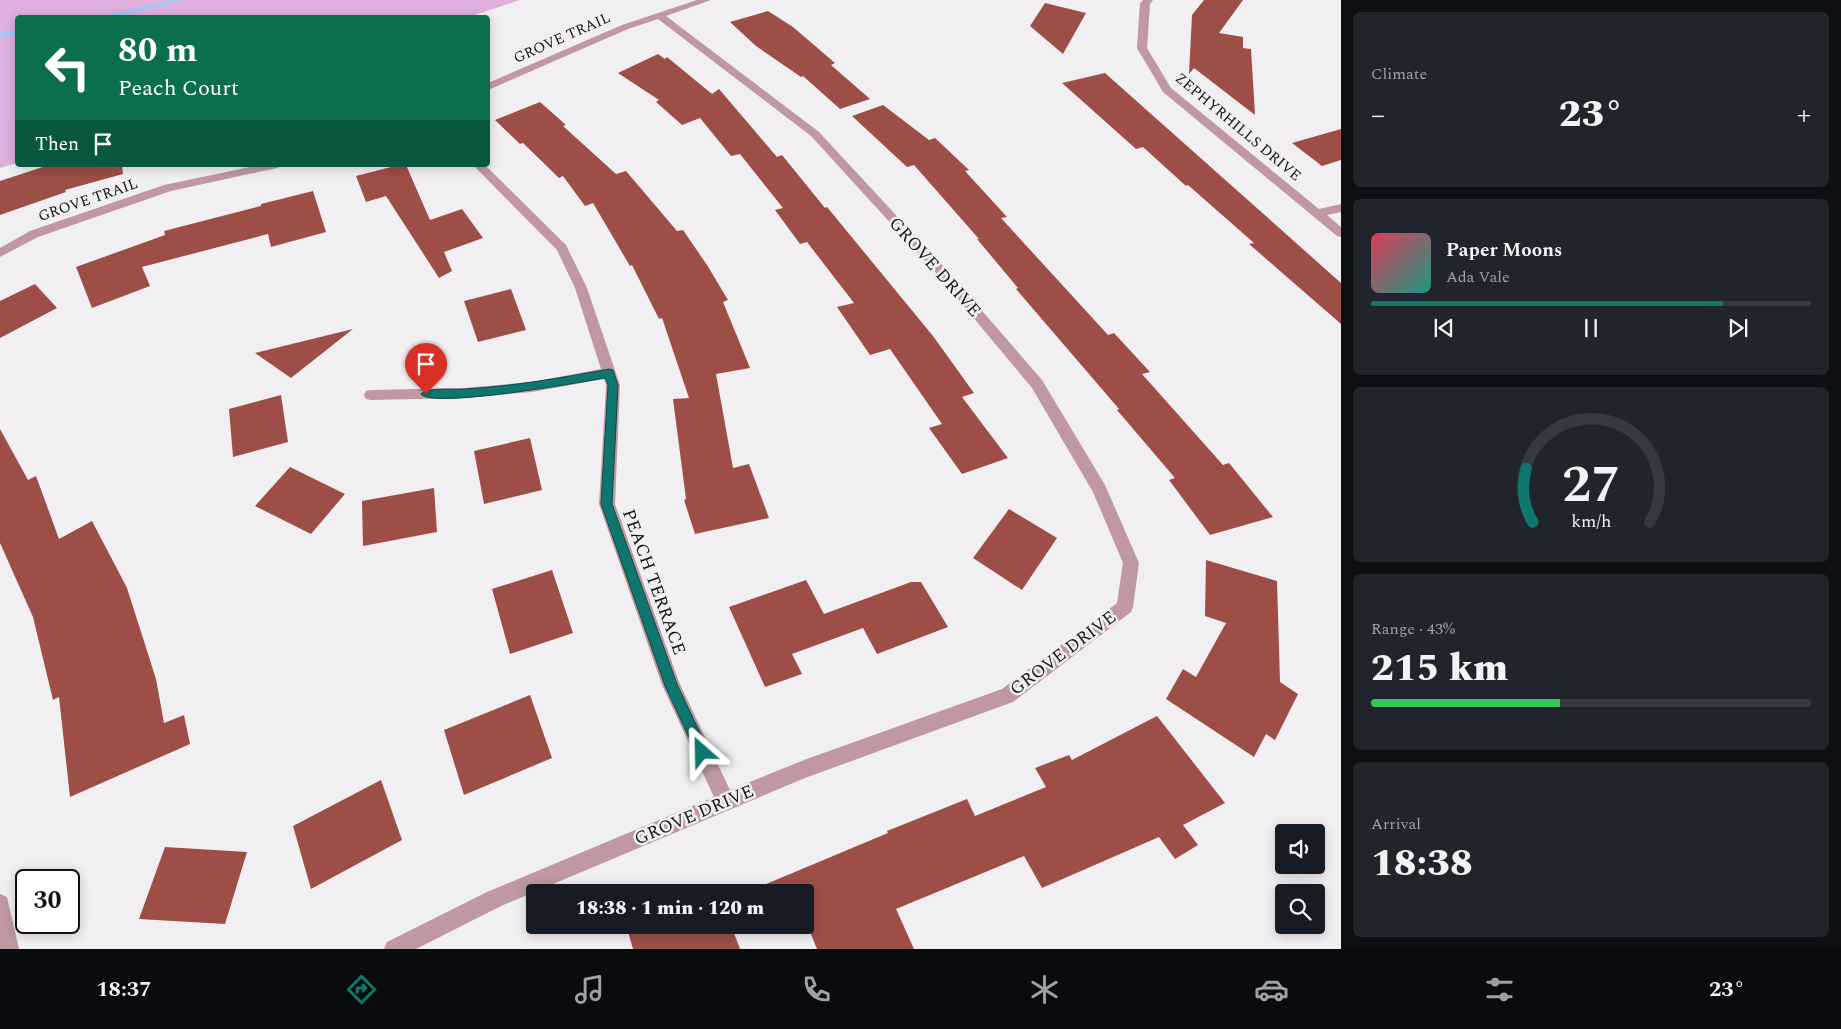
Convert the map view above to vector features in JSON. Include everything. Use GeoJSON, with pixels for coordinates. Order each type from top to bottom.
{"type":"FeatureCollection","features":[{"type":"Feature","properties":{"kind":"street","name":"GROVE TRAIL"},"geometry":{"type":"LineString","coordinates":[[490,87],[625,27],[706,0]]}},
{"type":"Feature","properties":{"kind":"street"},"geometry":{"type":"LineString","coordinates":[[1132,0],[1147,2]]}},
{"type":"Feature","properties":{"kind":"street","name":"ZEPHYRHILLS DRIVE"},"geometry":{"type":"LineString","coordinates":[[1147,2],[1142,48],[1167,90],[1341,233]]}},
{"type":"Feature","properties":{"kind":"street","name":"GROVE DRIVE"},"geometry":{"type":"LineString","coordinates":[[394,949],[494,899],[804,769],[1007,696],[1125,607],[1131,563],[1100,490],[1037,384],[941,271],[814,134],[660,16]]}},
{"type":"Feature","properties":{"kind":"street","name":"GROVE TRAIL"},"geometry":{"type":"LineString","coordinates":[[0,253],[34,234],[168,188],[267,167]]}},
{"type":"Feature","properties":{"kind":"street","name":"PEACH TERRACE"},"geometry":{"type":"LineString","coordinates":[[481,167],[562,248],[581,288],[613,385],[607,504],[671,686],[726,802]]}},
{"type":"Feature","properties":{"kind":"street"},"geometry":{"type":"LineString","coordinates":[[1317,213],[1341,208]]}},
{"type":"Feature","properties":{"kind":"street"},"geometry":{"type":"LineString","coordinates":[[371,395],[464,393],[532,387],[609,373]]}},
{"type":"Feature","properties":{"kind":"street"},"geometry":{"type":"LineString","coordinates":[[0,904],[9,949]]}},
{"type":"Feature","properties":{"kind":"shaded area"},"geometry":{"type":"Polygon","coordinates":[[[0,0],[520,0],[475,15],[15,15],[15,164],[0,168],[0,0]]]}},
{"type":"Feature","properties":{"kind":"building"},"geometry":{"type":"Polygon","coordinates":[[[1204,0],[1243,0],[1219,33],[1243,37],[1243,48],[1251,49],[1255,115],[1194,68],[1189,74],[1192,15],[1204,0]]]}},
{"type":"Feature","properties":{"kind":"building"},"geometry":{"type":"Polygon","coordinates":[[[1045,3],[1086,13],[1063,54],[1030,26],[1045,3]]]}},
{"type":"Feature","properties":{"kind":"building"},"geometry":{"type":"Polygon","coordinates":[[[768,11],[793,27],[835,63],[831,65],[870,99],[840,109],[803,76],[801,77],[756,46],[730,22],[768,11]]]}},
{"type":"Feature","properties":{"kind":"building"},"geometry":{"type":"Polygon","coordinates":[[[658,54],[665,59],[667,57],[712,94],[719,89],[777,157],[782,155],[933,336],[974,393],[962,397],[1008,458],[962,474],[929,428],[942,424],[890,349],[870,355],[837,307],[854,303],[807,242],[800,244],[775,210],[783,208],[740,154],[731,156],[700,118],[682,125],[656,102],[659,100],[618,73],[658,54]]]}},
{"type":"Feature","properties":{"kind":"building"},"geometry":{"type":"Polygon","coordinates":[[[1105,73],[1341,283],[1341,324],[1249,244],[1254,243],[1188,185],[1186,186],[1143,147],[1136,149],[1062,83],[1105,73]]]}},
{"type":"Feature","properties":{"kind":"building"},"geometry":{"type":"Polygon","coordinates":[[[540,102],[566,125],[563,126],[616,174],[626,171],[677,231],[683,230],[728,300],[723,302],[750,368],[716,374],[733,468],[749,464],[769,518],[695,534],[684,500],[686,499],[673,399],[689,398],[662,318],[659,319],[632,265],[630,266],[593,203],[585,206],[563,176],[559,178],[523,143],[520,144],[495,120],[540,102]]]}},
{"type":"Feature","properties":{"kind":"building"},"geometry":{"type":"Polygon","coordinates":[[[883,105],[929,140],[935,138],[969,170],[965,171],[1007,217],[1001,218],[1108,335],[1114,333],[1150,372],[1142,374],[1223,465],[1229,463],[1273,517],[1210,535],[1169,480],[1175,478],[1117,410],[1119,409],[1016,289],[1018,288],[977,239],[979,239],[914,165],[907,167],[852,116],[883,105]]]}},
{"type":"Feature","properties":{"kind":"building"},"geometry":{"type":"Polygon","coordinates":[[[1341,129],[1341,160],[1322,166],[1292,143],[1341,129]]]}},
{"type":"Feature","properties":{"kind":"building"},"geometry":{"type":"Polygon","coordinates":[[[43,167],[122,167],[123,174],[65,190],[66,192],[0,215],[0,181],[43,167]]]}},
{"type":"Feature","properties":{"kind":"building"},"geometry":{"type":"Polygon","coordinates":[[[391,167],[407,167],[430,220],[462,209],[483,238],[444,252],[452,271],[439,278],[386,196],[366,202],[356,176],[391,167]]]}},
{"type":"Feature","properties":{"kind":"building"},"geometry":{"type":"Polygon","coordinates":[[[313,191],[326,232],[271,247],[268,234],[142,267],[150,286],[92,308],[76,267],[165,235],[164,231],[313,191]]]}},
{"type":"Feature","properties":{"kind":"building"},"geometry":{"type":"Polygon","coordinates":[[[35,284],[57,308],[0,338],[0,301],[35,284]]]}},
{"type":"Feature","properties":{"kind":"building"},"geometry":{"type":"Polygon","coordinates":[[[511,289],[526,330],[478,342],[464,301],[511,289]]]}},
{"type":"Feature","properties":{"kind":"building"},"geometry":{"type":"Polygon","coordinates":[[[353,329],[291,378],[255,353],[353,329]]]}},
{"type":"Feature","properties":{"kind":"building"},"geometry":{"type":"Polygon","coordinates":[[[281,395],[288,442],[233,457],[229,409],[281,395]]]}},
{"type":"Feature","properties":{"kind":"building"},"geometry":{"type":"Polygon","coordinates":[[[0,429],[28,480],[36,476],[59,539],[92,521],[127,588],[156,679],[164,723],[184,715],[190,744],[70,797],[59,697],[53,700],[33,617],[0,543],[0,429]]]}},
{"type":"Feature","properties":{"kind":"building"},"geometry":{"type":"Polygon","coordinates":[[[530,438],[542,490],[484,504],[474,451],[530,438]]]}},
{"type":"Feature","properties":{"kind":"building"},"geometry":{"type":"Polygon","coordinates":[[[290,467],[345,494],[311,534],[255,506],[290,467]]]}},
{"type":"Feature","properties":{"kind":"building"},"geometry":{"type":"Polygon","coordinates":[[[434,488],[437,532],[363,546],[362,501],[434,488]]]}},
{"type":"Feature","properties":{"kind":"building"},"geometry":{"type":"Polygon","coordinates":[[[1009,509],[1057,538],[1022,590],[973,558],[1009,509]]]}},
{"type":"Feature","properties":{"kind":"building"},"geometry":{"type":"Polygon","coordinates":[[[1206,560],[1277,581],[1280,682],[1298,694],[1275,740],[1266,734],[1254,757],[1166,699],[1183,669],[1196,677],[1226,623],[1205,616],[1206,560]]]}},
{"type":"Feature","properties":{"kind":"building"},"geometry":{"type":"Polygon","coordinates":[[[552,570],[573,633],[510,654],[492,589],[552,570]]]}},
{"type":"Feature","properties":{"kind":"building"},"geometry":{"type":"Polygon","coordinates":[[[806,580],[824,614],[911,582],[921,582],[948,627],[877,654],[863,628],[792,654],[802,674],[765,687],[729,607],[806,580]]]}},
{"type":"Feature","properties":{"kind":"building"},"geometry":{"type":"Polygon","coordinates":[[[530,695],[552,758],[464,795],[444,730],[530,695]]]}},
{"type":"Feature","properties":{"kind":"building"},"geometry":{"type":"Polygon","coordinates":[[[1157,716],[1225,803],[1183,825],[1198,845],[1175,859],[1159,837],[1042,888],[1024,856],[896,909],[914,949],[817,949],[811,934],[814,934],[814,884],[766,884],[888,833],[887,831],[967,799],[975,816],[1046,787],[1035,768],[1069,755],[1072,760],[1157,716]]]}},
{"type":"Feature","properties":{"kind":"building"},"geometry":{"type":"Polygon","coordinates":[[[381,780],[402,840],[311,889],[293,826],[381,780]]]}},
{"type":"Feature","properties":{"kind":"building"},"geometry":{"type":"Polygon","coordinates":[[[165,847],[247,852],[225,924],[139,919],[165,847]]]}},
{"type":"Feature","properties":{"kind":"building"},"geometry":{"type":"Polygon","coordinates":[[[629,934],[734,934],[740,949],[633,949],[629,934]]]}},
{"type":"Feature","properties":{"kind":"waterway"},"geometry":{"type":"LineString","coordinates":[[112,15],[180,0]]}},
{"type":"Feature","properties":{"kind":"waterway"},"geometry":{"type":"LineString","coordinates":[[0,35],[15,32]]}},
{"type":"Feature","properties":{"kind":"route"},"geometry":{"type":"LineString","coordinates":[[426,394],[464,393],[532,387],[609,373],[613,385],[607,504],[671,686],[702,752]]}}]}
